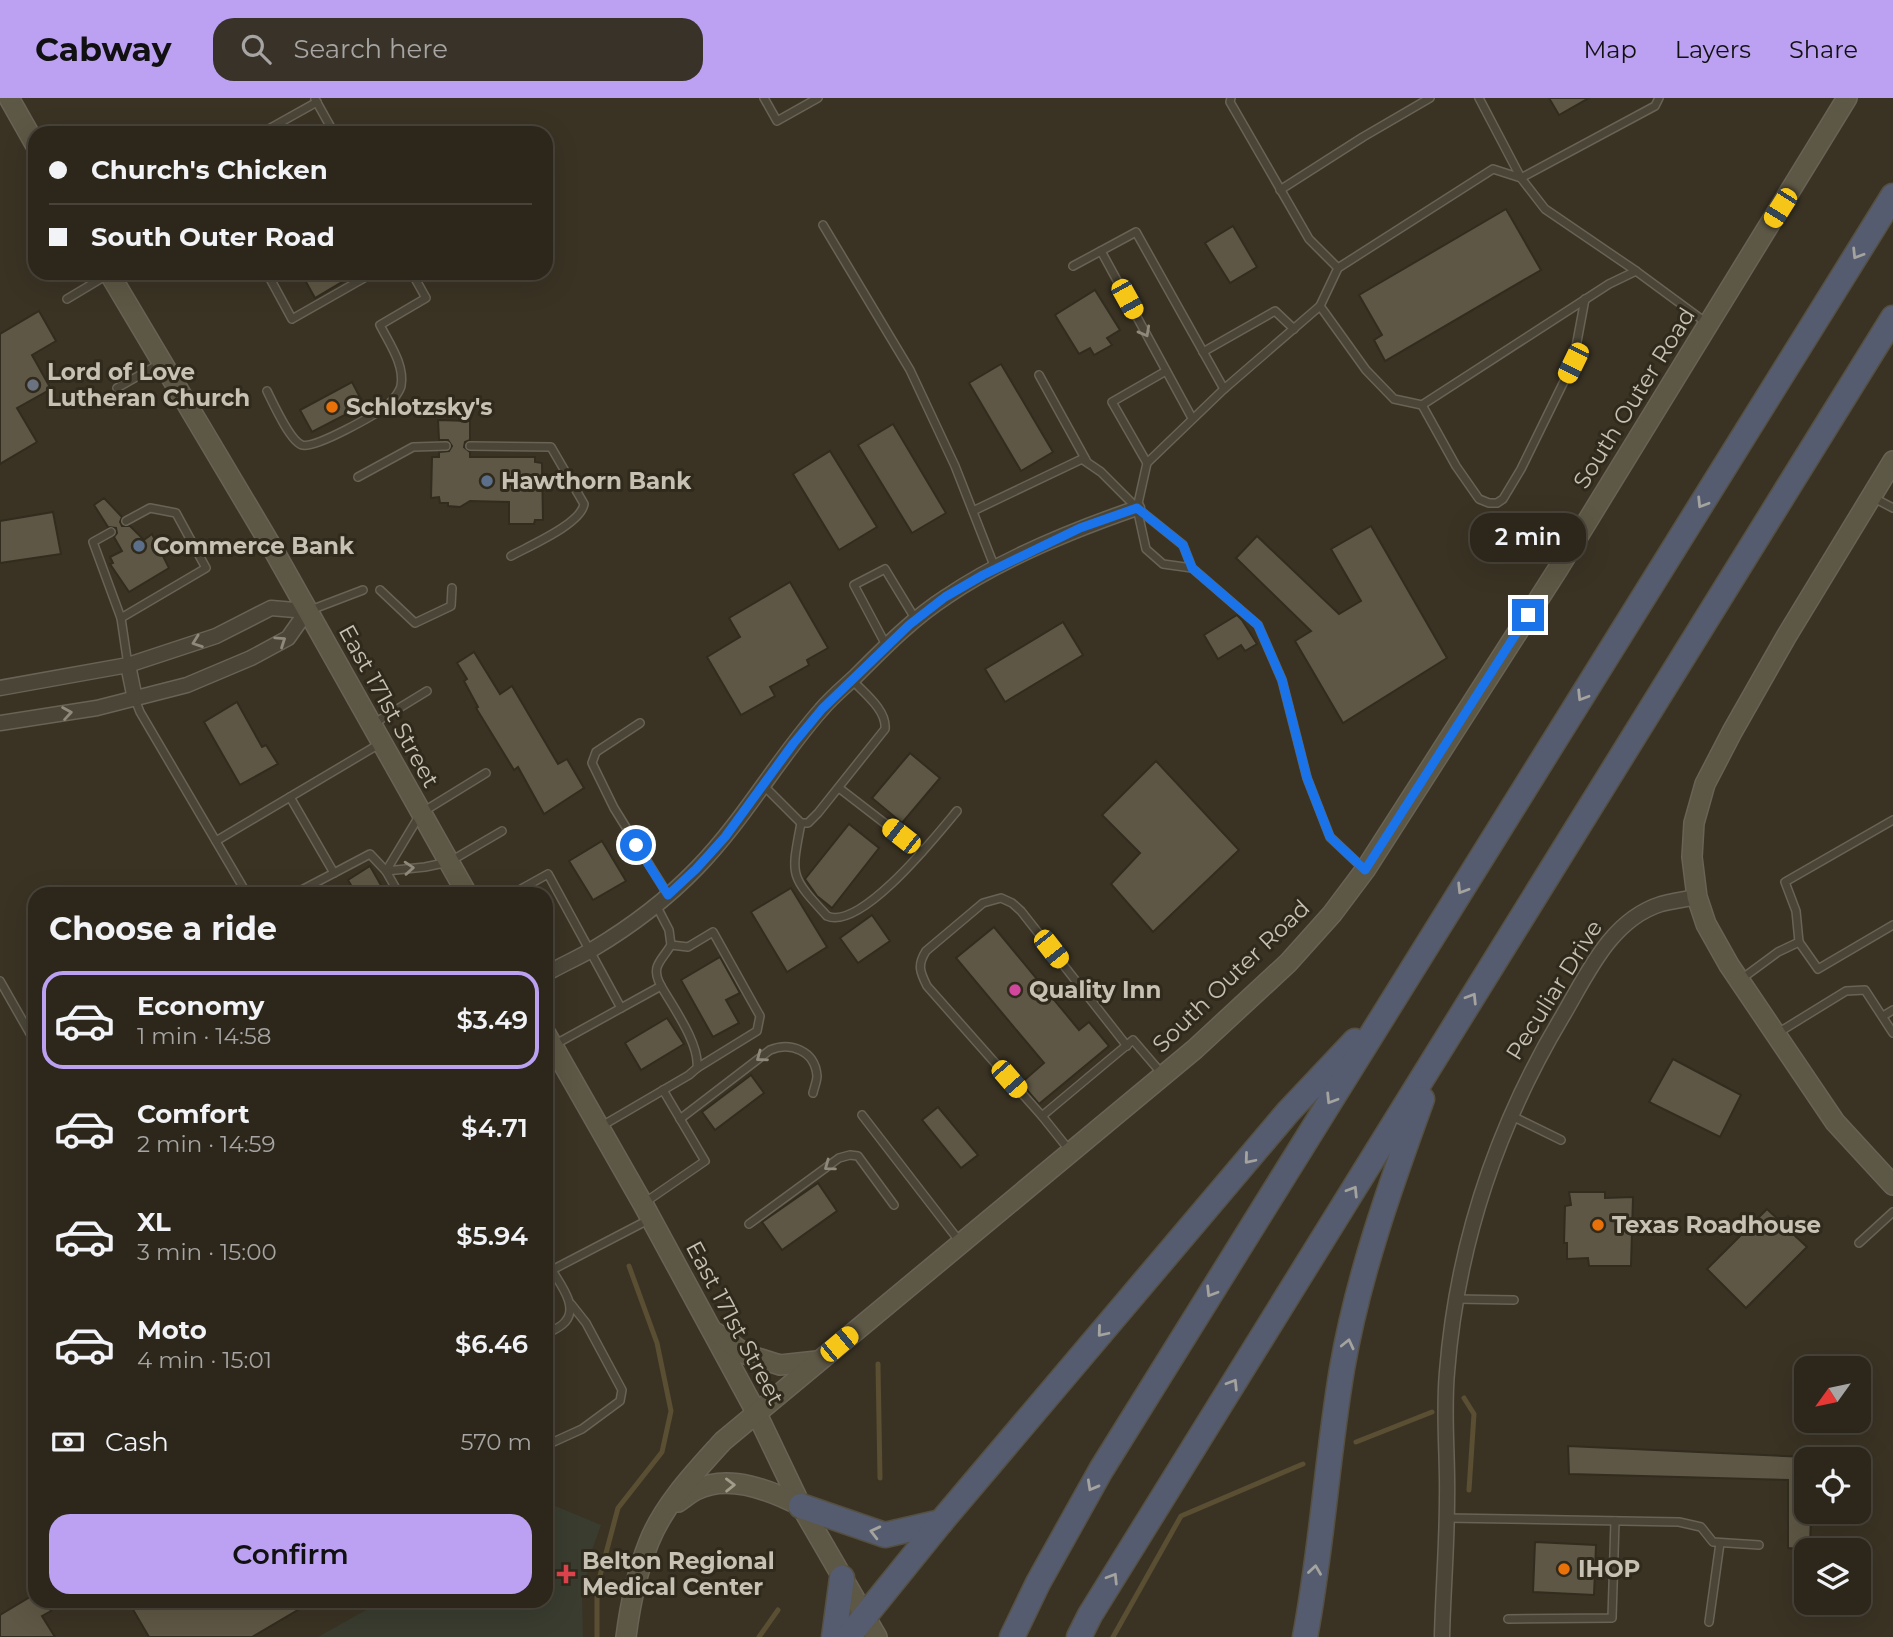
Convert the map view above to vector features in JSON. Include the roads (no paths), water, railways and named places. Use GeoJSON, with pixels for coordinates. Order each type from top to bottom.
{"type":"FeatureCollection","features":[{"type":"Feature","properties":{"kind":"highway"},"geometry":{"type":"LineString","coordinates":[[1012,1637],[1038,1583],[1101,1470],[1893,195]]}},
{"type":"Feature","properties":{"kind":"highway"},"geometry":{"type":"LineString","coordinates":[[1079,1637],[1090,1615],[1893,318]]}},
{"type":"Feature","properties":{"kind":"highway"},"geometry":{"type":"LineString","coordinates":[[848,1637],[871,1628],[942,1522],[1287,1112],[1393,999]]}},
{"type":"Feature","properties":{"kind":"highway"},"geometry":{"type":"LineString","coordinates":[[1305,1637],[1342,1368],[1387,1195],[1441,1049]]}},
{"type":"Feature","properties":{"kind":"highway"},"geometry":{"type":"LineString","coordinates":[[801,1506],[885,1535],[942,1522]]}},
{"type":"Feature","properties":{"kind":"highway"},"geometry":{"type":"LineString","coordinates":[[834,1637],[842,1578]]}},
{"type":"Feature","properties":{"kind":"street"},"geometry":{"type":"LineString","coordinates":[[9,98],[28,132]]}},
{"type":"Feature","properties":{"kind":"street","name":"South Outer Road"},"geometry":{"type":"LineString","coordinates":[[626,1637],[637,1582],[650,1540],[668,1508],[723,1441],[1195,1049],[1288,963],[1332,914],[1365,870],[1558,569],[1847,98]]}},
{"type":"Feature","properties":{"kind":"street","name":"East 171st Street"},"geometry":{"type":"LineString","coordinates":[[114,280],[269,542],[463,887]]}},
{"type":"Feature","properties":{"kind":"street"},"geometry":{"type":"LineString","coordinates":[[1893,461],[1786,637],[1705,784],[1694,823],[1692,857],[1697,897],[1706,924],[1740,981],[1835,1122],[1893,1185]]}},
{"type":"Feature","properties":{"kind":"street"},"geometry":{"type":"LineString","coordinates":[[553,970],[591,951],[656,905],[696,869],[725,837],[822,709],[886,646],[945,597],[995,569],[1080,528],[1137,508]]}},
{"type":"Feature","properties":{"kind":"street"},"geometry":{"type":"LineString","coordinates":[[0,688],[128,666],[216,636],[271,608],[307,611]]}},
{"type":"Feature","properties":{"kind":"street"},"geometry":{"type":"LineString","coordinates":[[0,723],[97,708],[187,685],[251,658],[288,638],[307,611]]}},
{"type":"Feature","properties":{"kind":"street"},"geometry":{"type":"LineString","coordinates":[[128,666],[135,699]]}},
{"type":"Feature","properties":{"kind":"street","name":"Peculiar Drive"},"geometry":{"type":"LineString","coordinates":[[1442,1637],[1447,1373],[1456,1299],[1476,1211],[1493,1158],[1538,1058],[1607,944],[1623,926],[1641,914],[1660,905],[1697,897]]}},
{"type":"Feature","properties":{"kind":"street","name":"East 171st Street"},"geometry":{"type":"LineString","coordinates":[[553,1055],[600,1128],[647,1211],[756,1412],[801,1506],[871,1628]]}},
{"type":"Feature","properties":{"kind":"street"},"geometry":{"type":"LineString","coordinates":[[711,1328],[745,1354],[780,1365],[818,1361]]}},
{"type":"Feature","properties":{"kind":"street"},"geometry":{"type":"LineString","coordinates":[[668,1508],[698,1488],[732,1482],[773,1491],[801,1506]]}},
{"type":"Feature","properties":{"kind":"lane"},"geometry":{"type":"LineString","coordinates":[[764,98],[777,121],[818,98]]}},
{"type":"Feature","properties":{"kind":"lane"},"geometry":{"type":"LineString","coordinates":[[1231,98],[1230,103],[1309,239],[1338,268]]}},
{"type":"Feature","properties":{"kind":"lane"},"geometry":{"type":"LineString","coordinates":[[1280,190],[1430,98]]}},
{"type":"Feature","properties":{"kind":"lane"},"geometry":{"type":"LineString","coordinates":[[1479,98],[1521,178],[1545,209],[1709,325]]}},
{"type":"Feature","properties":{"kind":"lane"},"geometry":{"type":"LineString","coordinates":[[1192,568],[1163,564],[1146,549],[1137,508],[1147,463],[1192,418],[1320,306],[1338,268],[1493,169],[1521,178],[1655,106],[1659,98]]}},
{"type":"Feature","properties":{"kind":"lane"},"geometry":{"type":"LineString","coordinates":[[273,126],[316,100],[330,126]]}},
{"type":"Feature","properties":{"kind":"lane"},"geometry":{"type":"LineString","coordinates":[[823,225],[910,370],[955,466],[995,569]]}},
{"type":"Feature","properties":{"kind":"lane"},"geometry":{"type":"LineString","coordinates":[[1073,266],[1136,232],[1224,389]]}},
{"type":"Feature","properties":{"kind":"lane"},"geometry":{"type":"LineString","coordinates":[[1101,251],[1192,418]]}},
{"type":"Feature","properties":{"kind":"lane"},"geometry":{"type":"LineString","coordinates":[[1320,306],[1366,370],[1394,399],[1422,405],[1585,299],[1636,271]]}},
{"type":"Feature","properties":{"kind":"lane"},"geometry":{"type":"LineString","coordinates":[[66,299],[98,280]]}},
{"type":"Feature","properties":{"kind":"lane"},"geometry":{"type":"LineString","coordinates":[[271,280],[292,319],[361,280]]}},
{"type":"Feature","properties":{"kind":"lane"},"geometry":{"type":"LineString","coordinates":[[267,391],[294,440],[303,445],[314,446],[327,440],[390,403],[401,387],[401,368],[380,325],[426,298],[416,280]]}},
{"type":"Feature","properties":{"kind":"lane"},"geometry":{"type":"LineString","coordinates":[[1422,405],[1456,466],[1479,499],[1497,503],[1503,499],[1521,469],[1573,363],[1585,299]]}},
{"type":"Feature","properties":{"kind":"lane"},"geometry":{"type":"LineString","coordinates":[[1203,352],[1275,310],[1294,329]]}},
{"type":"Feature","properties":{"kind":"lane"},"geometry":{"type":"LineString","coordinates":[[117,388],[162,362]]}},
{"type":"Feature","properties":{"kind":"lane"},"geometry":{"type":"LineString","coordinates":[[1147,463],[1112,402],[1166,370]]}},
{"type":"Feature","properties":{"kind":"lane"},"geometry":{"type":"LineString","coordinates":[[1039,375],[1087,461],[1137,508],[1183,545],[1192,568],[1258,625],[1282,680],[1307,778],[1330,837],[1365,870]]}},
{"type":"Feature","properties":{"kind":"lane"},"geometry":{"type":"LineString","coordinates":[[358,477],[413,447],[446,446]]}},
{"type":"Feature","properties":{"kind":"lane"},"geometry":{"type":"LineString","coordinates":[[470,446],[551,447],[584,504],[583,512],[572,522],[511,556]]}},
{"type":"Feature","properties":{"kind":"lane"},"geometry":{"type":"LineString","coordinates":[[973,512],[1078,460],[1087,461]]}},
{"type":"Feature","properties":{"kind":"lane"},"geometry":{"type":"LineString","coordinates":[[1871,497],[1893,508]]}},
{"type":"Feature","properties":{"kind":"lane"},"geometry":{"type":"LineString","coordinates":[[121,618],[206,568],[176,513],[150,508],[126,521]]}},
{"type":"Feature","properties":{"kind":"lane"},"geometry":{"type":"LineString","coordinates":[[111,532],[93,542],[121,618],[128,666]]}},
{"type":"Feature","properties":{"kind":"lane"},"geometry":{"type":"LineString","coordinates":[[886,646],[854,585],[885,569],[916,620]]}},
{"type":"Feature","properties":{"kind":"lane"},"geometry":{"type":"LineString","coordinates":[[380,590],[415,623],[451,606],[452,588]]}},
{"type":"Feature","properties":{"kind":"lane"},"geometry":{"type":"LineString","coordinates":[[307,611],[363,590]]}},
{"type":"Feature","properties":{"kind":"lane"},"geometry":{"type":"LineString","coordinates":[[763,785],[802,823],[808,823],[839,788],[886,729],[882,713],[852,680]]}},
{"type":"Feature","properties":{"kind":"lane"},"geometry":{"type":"LineString","coordinates":[[372,724],[427,691]]}},
{"type":"Feature","properties":{"kind":"lane"},"geometry":{"type":"LineString","coordinates":[[135,699],[243,887]]}},
{"type":"Feature","properties":{"kind":"lane"},"geometry":{"type":"LineString","coordinates":[[640,723],[596,751],[592,763],[614,808],[668,895]]}},
{"type":"Feature","properties":{"kind":"lane"},"geometry":{"type":"LineString","coordinates":[[216,841],[382,742]]}},
{"type":"Feature","properties":{"kind":"lane"},"geometry":{"type":"LineString","coordinates":[[386,870],[421,813],[486,773]]}},
{"type":"Feature","properties":{"kind":"lane"},"geometry":{"type":"LineString","coordinates":[[839,788],[922,852]]}},
{"type":"Feature","properties":{"kind":"lane"},"geometry":{"type":"LineString","coordinates":[[290,797],[334,873]]}},
{"type":"Feature","properties":{"kind":"lane"},"geometry":{"type":"LineString","coordinates":[[802,823],[794,859],[797,882],[830,918],[844,918],[855,913],[901,875],[957,811]]}},
{"type":"Feature","properties":{"kind":"lane"},"geometry":{"type":"LineString","coordinates":[[1893,820],[1784,882],[1796,911],[1799,942],[1818,969],[1893,925]]}},
{"type":"Feature","properties":{"kind":"lane"},"geometry":{"type":"LineString","coordinates":[[386,870],[449,862],[502,831]]}},
{"type":"Feature","properties":{"kind":"lane"},"geometry":{"type":"LineString","coordinates":[[307,887],[370,854],[386,870],[395,887]]}},
{"type":"Feature","properties":{"kind":"lane"},"geometry":{"type":"LineString","coordinates":[[525,887],[548,874],[621,1008]]}},
{"type":"Feature","properties":{"kind":"lane"},"geometry":{"type":"LineString","coordinates":[[1070,1152],[1042,1116],[927,986],[920,971],[920,960],[926,951],[983,903],[1001,898],[1013,903],[1021,911],[1127,1046]]}},
{"type":"Feature","properties":{"kind":"lane"},"geometry":{"type":"LineString","coordinates":[[656,905],[669,930],[671,945],[656,967],[655,975],[694,1047],[698,1059],[697,1068]]}},
{"type":"Feature","properties":{"kind":"lane"},"geometry":{"type":"LineString","coordinates":[[600,1128],[757,1031],[760,1016],[713,932],[688,947],[671,945]]}},
{"type":"Feature","properties":{"kind":"lane"},"geometry":{"type":"LineString","coordinates":[[1740,981],[1778,952],[1799,942]]}},
{"type":"Feature","properties":{"kind":"lane"},"geometry":{"type":"LineString","coordinates":[[0,981],[28,1030]]}},
{"type":"Feature","properties":{"kind":"lane"},"geometry":{"type":"LineString","coordinates":[[553,1051],[661,986]]}},
{"type":"Feature","properties":{"kind":"lane"},"geometry":{"type":"LineString","coordinates":[[1775,1034],[1846,991],[1865,990],[1893,1033]]}},
{"type":"Feature","properties":{"kind":"lane"},"geometry":{"type":"LineString","coordinates":[[1883,1016],[1893,1010]]}},
{"type":"Feature","properties":{"kind":"lane"},"geometry":{"type":"LineString","coordinates":[[1042,1116],[1133,1040],[1163,1074]]}},
{"type":"Feature","properties":{"kind":"lane"},"geometry":{"type":"LineString","coordinates":[[680,1119],[770,1050],[783,1045],[806,1054],[813,1065],[817,1077],[813,1093]]}},
{"type":"Feature","properties":{"kind":"lane"},"geometry":{"type":"LineString","coordinates":[[553,1268],[647,1211],[705,1161],[663,1090]]}},
{"type":"Feature","properties":{"kind":"lane"},"geometry":{"type":"LineString","coordinates":[[862,1115],[960,1243]]}},
{"type":"Feature","properties":{"kind":"lane"},"geometry":{"type":"LineString","coordinates":[[1511,1115],[1562,1140]]}},
{"type":"Feature","properties":{"kind":"lane"},"geometry":{"type":"LineString","coordinates":[[749,1224],[839,1158],[850,1155],[858,1156],[894,1205]]}},
{"type":"Feature","properties":{"kind":"lane"},"geometry":{"type":"LineString","coordinates":[[1859,1243],[1893,1212]]}},
{"type":"Feature","properties":{"kind":"lane"},"geometry":{"type":"LineString","coordinates":[[553,1276],[586,1323],[622,1390],[620,1401],[583,1429],[553,1442]]}},
{"type":"Feature","properties":{"kind":"lane"},"geometry":{"type":"LineString","coordinates":[[1456,1299],[1514,1300]]}},
{"type":"Feature","properties":{"kind":"lane"},"geometry":{"type":"LineString","coordinates":[[553,1330],[566,1322],[571,1304]]}},
{"type":"Feature","properties":{"kind":"lane"},"geometry":{"type":"LineString","coordinates":[[1446,1518],[1679,1522],[1701,1527],[1713,1542],[1759,1545]]}},
{"type":"Feature","properties":{"kind":"lane"},"geometry":{"type":"LineString","coordinates":[[1508,1619],[1612,1618],[1615,1521]]}},
{"type":"Feature","properties":{"kind":"lane"},"geometry":{"type":"LineString","coordinates":[[1710,1622],[1720,1543]]}},
{"type":"Feature","properties":{"kind":"waterway"},"geometry":{"type":"LineString","coordinates":[[597,1637],[597,1587],[618,1508],[662,1452],[671,1411],[657,1343],[629,1266]]}},
{"type":"Feature","properties":{"kind":"waterway"},"geometry":{"type":"LineString","coordinates":[[878,1364],[880,1478]]}},
{"type":"Feature","properties":{"kind":"waterway"},"geometry":{"type":"LineString","coordinates":[[1464,1398],[1474,1414],[1469,1490]]}},
{"type":"Feature","properties":{"kind":"waterway"},"geometry":{"type":"LineString","coordinates":[[1356,1442],[1432,1412]]}},
{"type":"Feature","properties":{"kind":"waterway"},"geometry":{"type":"LineString","coordinates":[[1113,1637],[1181,1516],[1303,1464]]}},
{"type":"Feature","properties":{"kind":"waterway"},"geometry":{"type":"LineString","coordinates":[[759,1637],[778,1610]]}},
{"type":"Feature","properties":{"kind":"place","name":"Lord of Love Lutheran Church"},"geometry":{"type":"Point","coordinates":[33,385]}},
{"type":"Feature","properties":{"kind":"place","name":"Schlotzsky's"},"geometry":{"type":"Point","coordinates":[332,407]}},
{"type":"Feature","properties":{"kind":"place","name":"Hawthorn Bank"},"geometry":{"type":"Point","coordinates":[487,481]}},
{"type":"Feature","properties":{"kind":"place","name":"Commerce Bank"},"geometry":{"type":"Point","coordinates":[139,546]}},
{"type":"Feature","properties":{"kind":"place","name":"Quality Inn"},"geometry":{"type":"Point","coordinates":[1015,990]}},
{"type":"Feature","properties":{"kind":"place","name":"Texas Roadhouse"},"geometry":{"type":"Point","coordinates":[1598,1225]}},
{"type":"Feature","properties":{"kind":"place","name":"IHOP"},"geometry":{"type":"Point","coordinates":[1564,1569]}},
{"type":"Feature","properties":{"kind":"place","name":"Belton Regional Medical Center"},"geometry":{"type":"Point","coordinates":[566,1574]}}]}
